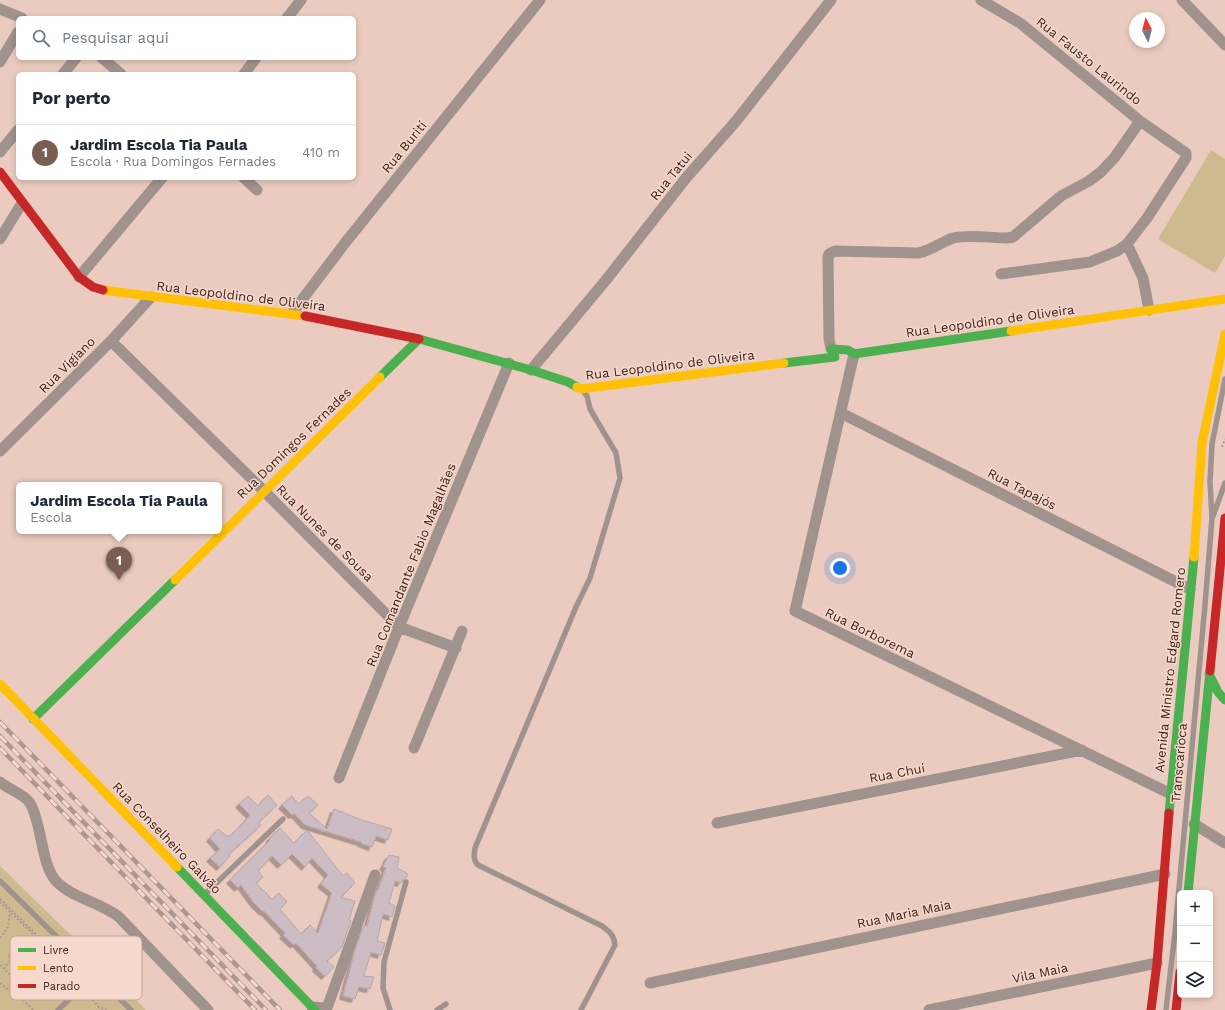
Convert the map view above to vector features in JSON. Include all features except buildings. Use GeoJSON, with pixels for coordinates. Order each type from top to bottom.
{"type":"FeatureCollection","features":[{"type":"Feature","properties":{"kind":"main road","name":"Rua Leopoldino de Oliveira"},"geometry":{"type":"LineString","coordinates":[[0,172],[79,277],[89,284],[103,290],[292,313],[419,339],[509,363],[568,382],[581,389],[834,357],[831,349],[848,350],[854,354],[1225,300]]}},
{"type":"Feature","properties":{"kind":"main road","name":"Avenida Ministro Edgard Romero"},"geometry":{"type":"LineString","coordinates":[[1151,1010],[1157,963],[1203,433],[1225,334]]}},
{"type":"Feature","properties":{"kind":"main road","name":"Rua Domingos Fernades"},"geometry":{"type":"LineString","coordinates":[[222,532],[419,339]]}},
{"type":"Feature","properties":{"kind":"main road"},"geometry":{"type":"LineString","coordinates":[[1188,890],[1225,518]]}},
{"type":"Feature","properties":{"kind":"main road","name":"Rua Domingos Fernades"},"geometry":{"type":"LineString","coordinates":[[33,719],[220,534]]}},
{"type":"Feature","properties":{"kind":"main road"},"geometry":{"type":"LineString","coordinates":[[1209,674],[1218,692],[1225,700]]}},
{"type":"Feature","properties":{"kind":"main road","name":"Rua Conselheiro Galvão"},"geometry":{"type":"LineString","coordinates":[[0,684],[314,1008]]}},
{"type":"Feature","properties":{"kind":"main road"},"geometry":{"type":"LineString","coordinates":[[1176,1010],[1177,998]]}},
{"type":"Feature","properties":{"kind":"street"},"geometry":{"type":"LineString","coordinates":[[289,16],[301,0]]}},
{"type":"Feature","properties":{"kind":"street","name":"Rua Burití"},"geometry":{"type":"LineString","coordinates":[[292,313],[345,244],[540,0]]}},
{"type":"Feature","properties":{"kind":"street","name":"Rua Tatui"},"geometry":{"type":"LineString","coordinates":[[531,370],[606,280],[686,178],[737,120],[831,0]]}},
{"type":"Feature","properties":{"kind":"street","name":"Rua Fausto Laurindo"},"geometry":{"type":"LineString","coordinates":[[981,0],[1020,23],[1140,121],[1186,153],[1186,158],[1127,244]]}},
{"type":"Feature","properties":{"kind":"street"},"geometry":{"type":"LineString","coordinates":[[1182,0],[1225,45]]}},
{"type":"Feature","properties":{"kind":"street"},"geometry":{"type":"LineString","coordinates":[[0,9],[17,16]]}},
{"type":"Feature","properties":{"kind":"street"},"geometry":{"type":"LineString","coordinates":[[0,62],[16,35]]}},
{"type":"Feature","properties":{"kind":"street"},"geometry":{"type":"LineString","coordinates":[[65,72],[74,60]]}},
{"type":"Feature","properties":{"kind":"street"},"geometry":{"type":"LineString","coordinates":[[104,60],[119,72]]}},
{"type":"Feature","properties":{"kind":"street"},"geometry":{"type":"LineString","coordinates":[[246,72],[254,60]]}},
{"type":"Feature","properties":{"kind":"street"},"geometry":{"type":"LineString","coordinates":[[831,349],[829,339],[828,257],[831,252],[918,253],[925,252],[955,238],[1013,237],[1061,196],[1089,181],[1101,172],[1115,157],[1140,121]]}},
{"type":"Feature","properties":{"kind":"street"},"geometry":{"type":"LineString","coordinates":[[0,152],[16,132]]}},
{"type":"Feature","properties":{"kind":"street"},"geometry":{"type":"LineString","coordinates":[[79,277],[160,180]]}},
{"type":"Feature","properties":{"kind":"street"},"geometry":{"type":"LineString","coordinates":[[246,180],[257,190]]}},
{"type":"Feature","properties":{"kind":"street"},"geometry":{"type":"LineString","coordinates":[[0,239],[22,203]]}},
{"type":"Feature","properties":{"kind":"street"},"geometry":{"type":"LineString","coordinates":[[1001,274],[1090,262],[1117,251],[1127,244],[1143,278],[1149,310]]}},
{"type":"Feature","properties":{"kind":"street","name":"Rua Vigiano"},"geometry":{"type":"LineString","coordinates":[[0,451],[111,341],[151,297]]}},
{"type":"Feature","properties":{"kind":"street","name":"Rua Nunes de Sousa"},"geometry":{"type":"LineString","coordinates":[[111,341],[264,491],[399,627]]}},
{"type":"Feature","properties":{"kind":"street","name":"Rua Borborema"},"geometry":{"type":"LineString","coordinates":[[854,354],[795,611],[1171,794]]}},
{"type":"Feature","properties":{"kind":"street","name":"Rua Comandante Fabio Magalhães"},"geometry":{"type":"LineString","coordinates":[[339,778],[399,627],[509,363]]}},
{"type":"Feature","properties":{"kind":"street","name":"Rua Tapajós"},"geometry":{"type":"LineString","coordinates":[[841,413],[1190,589]]}},
{"type":"Feature","properties":{"kind":"street"},"geometry":{"type":"LineString","coordinates":[[399,627],[456,648]]}},
{"type":"Feature","properties":{"kind":"street"},"geometry":{"type":"LineString","coordinates":[[414,748],[462,631]]}},
{"type":"Feature","properties":{"kind":"street","name":"Rua Chuí"},"geometry":{"type":"LineString","coordinates":[[717,823],[1082,750]]}},
{"type":"Feature","properties":{"kind":"street"},"geometry":{"type":"LineString","coordinates":[[0,782],[20,794],[29,802],[37,820],[48,866],[54,880],[65,889],[119,916],[138,936]]}},
{"type":"Feature","properties":{"kind":"street"},"geometry":{"type":"LineString","coordinates":[[1194,824],[1225,843]]}},
{"type":"Feature","properties":{"kind":"street","name":"Rua Maria Maia"},"geometry":{"type":"LineString","coordinates":[[650,983],[1164,874]]}},
{"type":"Feature","properties":{"kind":"street"},"geometry":{"type":"LineString","coordinates":[[314,1008],[327,1008],[376,875]]}},
{"type":"Feature","properties":{"kind":"street"},"geometry":{"type":"LineString","coordinates":[[142,940],[208,1010]]}},
{"type":"Feature","properties":{"kind":"street","name":"Vila Maia"},"geometry":{"type":"LineString","coordinates":[[929,1010],[1157,963]]}},
{"type":"Feature","properties":{"kind":"lane","name":"Transcarioca"},"geometry":{"type":"LineString","coordinates":[[1166,1010],[1175,932],[1212,518],[1210,482],[1212,444],[1225,379]]}},
{"type":"Feature","properties":{"kind":"lane"},"geometry":{"type":"LineString","coordinates":[[581,389],[587,396],[593,415],[616,453],[620,478],[590,578],[576,607],[475,848],[474,856],[478,865],[602,926],[612,933],[615,940],[615,945],[581,1010]]}},
{"type":"Feature","properties":{"kind":"lane","name":"Transcarioca"},"geometry":{"type":"LineString","coordinates":[[1212,518],[1225,483]]}},
{"type":"Feature","properties":{"kind":"lane"},"geometry":{"type":"LineString","coordinates":[[204,895],[283,819]]}},
{"type":"Feature","properties":{"kind":"lane"},"geometry":{"type":"LineString","coordinates":[[0,881],[56,936]]}},
{"type":"Feature","properties":{"kind":"lane"},"geometry":{"type":"LineString","coordinates":[[390,1010],[383,988],[384,962],[406,882]]}},
{"type":"Feature","properties":{"kind":"lane"},"geometry":{"type":"LineString","coordinates":[[58,1010],[68,1000]]}},
{"type":"Feature","properties":{"kind":"lane"},"geometry":{"type":"LineString","coordinates":[[121,1000],[131,1010]]}},
{"type":"Feature","properties":{"kind":"lane"},"geometry":{"type":"LineString","coordinates":[[437,1010],[446,1004]]}},
{"type":"Feature","properties":{"kind":"path"},"geometry":{"type":"LineString","coordinates":[[1222,447],[1225,439]]}},
{"type":"Feature","properties":{"kind":"path"},"geometry":{"type":"LineString","coordinates":[[0,898],[37,936]]}},
{"type":"Feature","properties":{"kind":"path"},"geometry":{"type":"LineString","coordinates":[[0,902],[35,936]]}},
{"type":"Feature","properties":{"kind":"path"},"geometry":{"type":"LineString","coordinates":[[0,938],[8,927],[10,912],[9,907]]}},
{"type":"Feature","properties":{"kind":"path"},"geometry":{"type":"LineString","coordinates":[[4,969],[10,961]]}},
{"type":"Feature","properties":{"kind":"path"},"geometry":{"type":"LineString","coordinates":[[0,965],[10,976]]}},
{"type":"Feature","properties":{"kind":"path"},"geometry":{"type":"LineString","coordinates":[[0,983],[10,991]]}},
{"type":"Feature","properties":{"kind":"path"},"geometry":{"type":"LineString","coordinates":[[24,1000],[33,1010]]}},
{"type":"Feature","properties":{"kind":"path"},"geometry":{"type":"LineString","coordinates":[[93,1000],[99,1006],[107,1010]]}},
{"type":"Feature","properties":{"kind":"shaded area"},"geometry":{"type":"Polygon","coordinates":[[[1211,150],[1225,159],[1225,256],[1215,273],[1158,239],[1211,150]]]}},
{"type":"Feature","properties":{"kind":"shaded area"},"geometry":{"type":"Polygon","coordinates":[[[0,866],[72,936],[10,936],[10,1000],[136,1000],[146,1010],[0,1010],[0,866]]]}},
{"type":"Feature","properties":{"kind":"railway"},"geometry":{"type":"LineString","coordinates":[[0,722],[280,1010]]}},
{"type":"Feature","properties":{"kind":"railway"},"geometry":{"type":"LineString","coordinates":[[0,736],[266,1010]]}},
{"type":"Feature","properties":{"kind":"railway"},"geometry":{"type":"LineString","coordinates":[[0,748],[255,1010]]}},
{"type":"Feature","properties":{"kind":"traffic: fast"},"geometry":{"type":"LineString","coordinates":[[784,363],[835,357],[831,349],[848,350],[854,354],[1011,331]]}},
{"type":"Feature","properties":{"kind":"traffic: fast"},"geometry":{"type":"LineString","coordinates":[[380,377],[419,339],[531,370],[568,382],[577,387]]}},
{"type":"Feature","properties":{"kind":"traffic: fast"},"geometry":{"type":"LineString","coordinates":[[1169,813],[1194,557]]}},
{"type":"Feature","properties":{"kind":"traffic: fast"},"geometry":{"type":"LineString","coordinates":[[33,719],[175,580]]}},
{"type":"Feature","properties":{"kind":"traffic: fast"},"geometry":{"type":"LineString","coordinates":[[1188,890],[1210,671]]}},
{"type":"Feature","properties":{"kind":"traffic: fast"},"geometry":{"type":"LineString","coordinates":[[1209,674],[1218,692],[1225,700]]}},
{"type":"Feature","properties":{"kind":"traffic: fast"},"geometry":{"type":"LineString","coordinates":[[177,867],[315,1010]]}},
{"type":"Feature","properties":{"kind":"traffic: slow"},"geometry":{"type":"LineString","coordinates":[[103,290],[305,316]]}},
{"type":"Feature","properties":{"kind":"traffic: slow"},"geometry":{"type":"LineString","coordinates":[[1011,331],[1225,299]]}},
{"type":"Feature","properties":{"kind":"traffic: slow"},"geometry":{"type":"LineString","coordinates":[[1194,557],[1202,443],[1225,334]]}},
{"type":"Feature","properties":{"kind":"traffic: slow"},"geometry":{"type":"LineString","coordinates":[[577,387],[581,389],[784,363]]}},
{"type":"Feature","properties":{"kind":"traffic: slow"},"geometry":{"type":"LineString","coordinates":[[222,533],[380,377]]}},
{"type":"Feature","properties":{"kind":"traffic: slow"},"geometry":{"type":"LineString","coordinates":[[175,580],[221,534]]}},
{"type":"Feature","properties":{"kind":"traffic: slow"},"geometry":{"type":"LineString","coordinates":[[0,684],[177,867]]}},
{"type":"Feature","properties":{"kind":"traffic: jam"},"geometry":{"type":"LineString","coordinates":[[0,172],[79,277],[93,287],[103,290]]}},
{"type":"Feature","properties":{"kind":"traffic: jam"},"geometry":{"type":"LineString","coordinates":[[305,316],[419,339]]}},
{"type":"Feature","properties":{"kind":"traffic: jam"},"geometry":{"type":"LineString","coordinates":[[1210,671],[1225,518]]}},
{"type":"Feature","properties":{"kind":"traffic: jam"},"geometry":{"type":"LineString","coordinates":[[1151,1010],[1157,963],[1169,813]]}},
{"type":"Feature","properties":{"kind":"traffic: jam"},"geometry":{"type":"LineString","coordinates":[[1176,1010],[1177,998]]}},
{"type":"Feature","properties":{"kind":"place","name":"Jardim Escola Tia Paula"},"geometry":{"type":"Point","coordinates":[119,580]}}]}
